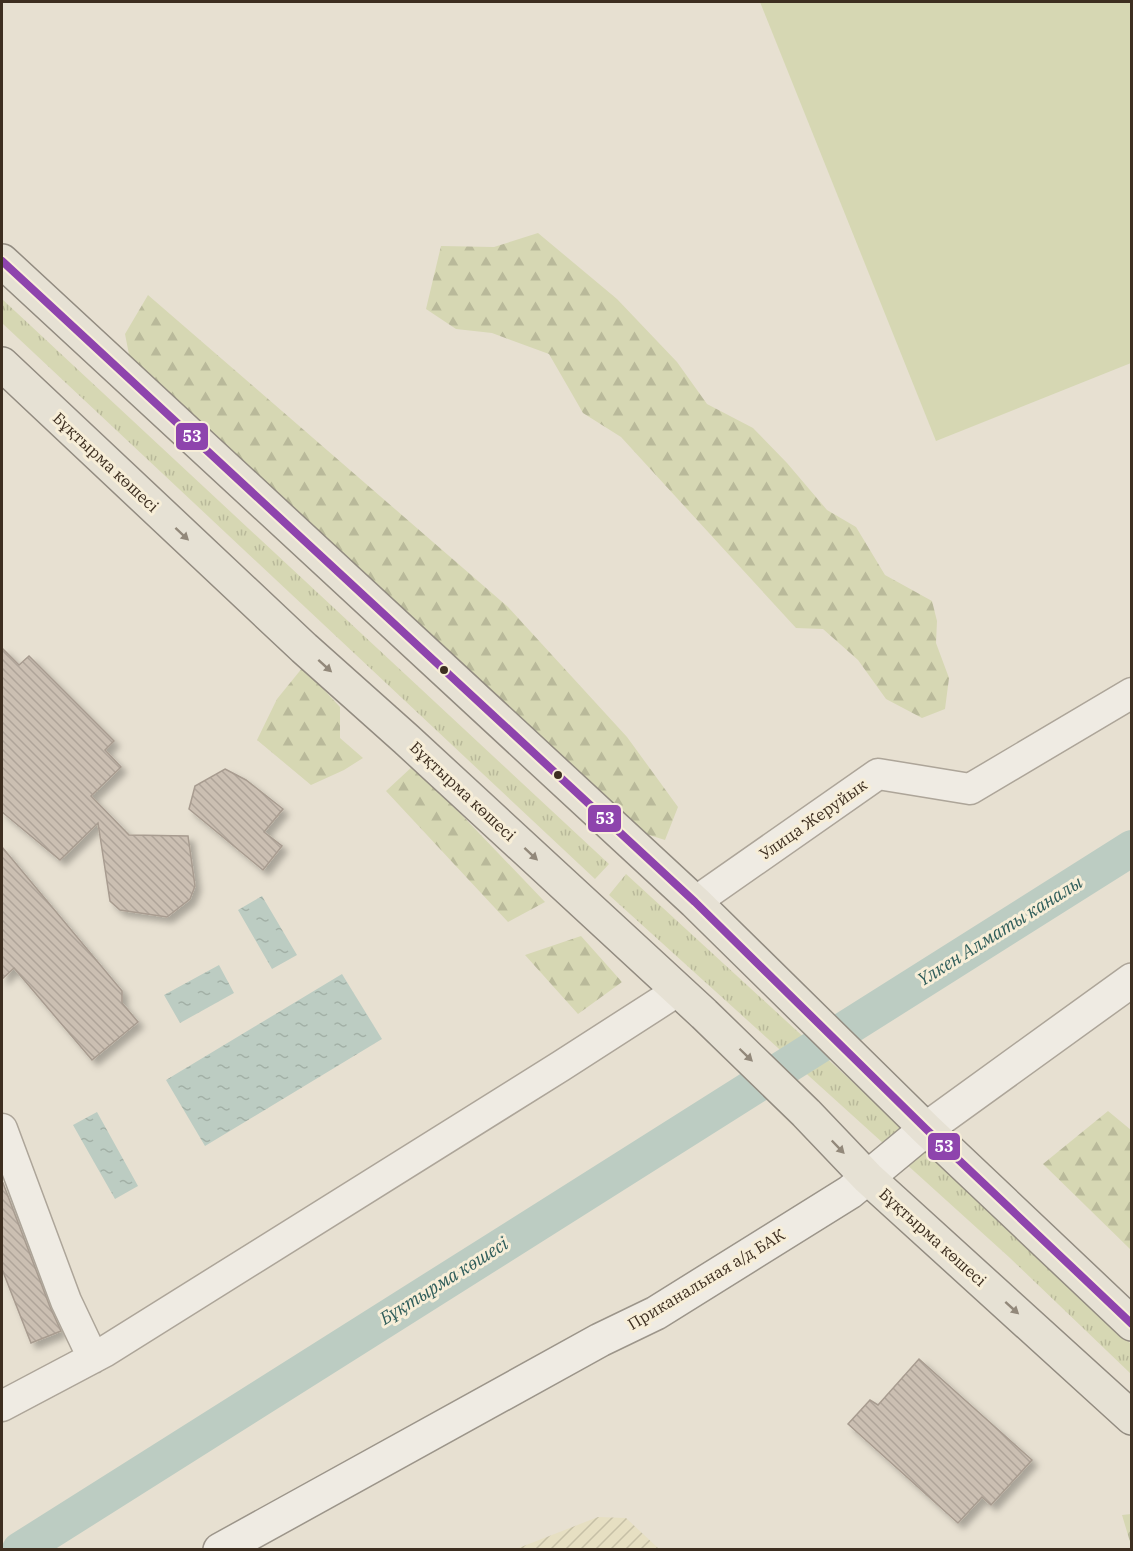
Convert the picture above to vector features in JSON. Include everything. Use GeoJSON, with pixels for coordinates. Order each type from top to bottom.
{"type":"FeatureCollection","features":[{"type":"Feature","properties":{"kind":"main road"},"geometry":{"type":"LineString","coordinates":[[2,261],[695,902],[926,1129],[1131,1324]]}},
{"type":"Feature","properties":{"kind":"main road","name":"Бұқтырма көшесі"},"geometry":{"type":"LineString","coordinates":[[2,364],[304,648],[424,755],[679,990],[868,1178],[1056,1347],[1131,1418]]}},
{"type":"Feature","properties":{"kind":"main road","name":"Приканальная а/д БАК"},"geometry":{"type":"LineString","coordinates":[[220,1550],[600,1340],[656,1313],[849,1192],[926,1129],[1131,980]]}},
{"type":"Feature","properties":{"kind":"street","name":"Улица Жеруйык"},"geometry":{"type":"LineString","coordinates":[[695,902],[878,774],[970,789],[1131,693]]}},
{"type":"Feature","properties":{"kind":"street"},"geometry":{"type":"LineString","coordinates":[[2,1406],[93,1358],[679,990]]}},
{"type":"Feature","properties":{"kind":"street"},"geometry":{"type":"LineString","coordinates":[[2,1129],[66,1301],[93,1358]]}},
{"type":"Feature","properties":{"kind":"shaded area"},"geometry":{"type":"Polygon","coordinates":[[[598,1517],[626,1518],[659,1549],[516,1549],[598,1517]]]}},
{"type":"Feature","properties":{"kind":"green space"},"geometry":{"type":"Polygon","coordinates":[[[760,2],[1131,2],[1131,363],[936,441],[760,2]]]}},
{"type":"Feature","properties":{"kind":"green space"},"geometry":{"type":"Polygon","coordinates":[[[538,233],[617,299],[677,362],[707,404],[753,428],[827,510],[856,527],[885,575],[932,601],[937,621],[936,643],[949,678],[945,709],[922,718],[886,699],[858,660],[823,629],[796,628],[621,437],[583,413],[549,354],[492,333],[456,329],[426,309],[441,246],[494,247],[538,233]]]}},
{"type":"Feature","properties":{"kind":"green space"},"geometry":{"type":"Polygon","coordinates":[[[148,295],[508,607],[627,737],[678,807],[665,840],[630,829],[132,370],[125,334],[148,295]]]}},
{"type":"Feature","properties":{"kind":"green space"},"geometry":{"type":"Polygon","coordinates":[[[2,299],[609,864],[595,879],[2,323],[2,299]]]}},
{"type":"Feature","properties":{"kind":"green space"},"geometry":{"type":"Polygon","coordinates":[[[303,667],[340,707],[340,738],[363,758],[344,770],[311,785],[257,740],[277,699],[303,667]]]}},
{"type":"Feature","properties":{"kind":"green space"},"geometry":{"type":"Polygon","coordinates":[[[414,765],[545,902],[508,922],[386,791],[414,765]]]}},
{"type":"Feature","properties":{"kind":"green space"},"geometry":{"type":"Polygon","coordinates":[[[626,874],[1028,1243],[1131,1344],[1131,1374],[1010,1258],[609,895],[626,874]]]}},
{"type":"Feature","properties":{"kind":"green space"},"geometry":{"type":"Polygon","coordinates":[[[581,936],[622,982],[578,1014],[525,955],[581,936]]]}},
{"type":"Feature","properties":{"kind":"green space"},"geometry":{"type":"Polygon","coordinates":[[[1108,1111],[1131,1130],[1131,1250],[1043,1164],[1108,1111]]]}},
{"type":"Feature","properties":{"kind":"green space"},"geometry":{"type":"Polygon","coordinates":[[[1132,1514],[1131,1545],[1122,1515],[1132,1514]]]}},
{"type":"Feature","properties":{"kind":"water"},"geometry":{"type":"Polygon","coordinates":[[[262,896],[297,955],[272,969],[238,910],[262,896]]]}},
{"type":"Feature","properties":{"kind":"water"},"geometry":{"type":"Polygon","coordinates":[[[219,965],[234,993],[180,1023],[164,995],[219,965]]]}},
{"type":"Feature","properties":{"kind":"water"},"geometry":{"type":"Polygon","coordinates":[[[342,974],[382,1039],[205,1146],[166,1080],[342,974]]]}},
{"type":"Feature","properties":{"kind":"water"},"geometry":{"type":"Polygon","coordinates":[[[97,1112],[138,1186],[115,1199],[73,1125],[97,1112]]]}},
{"type":"Feature","properties":{"kind":"building"},"geometry":{"type":"Polygon","coordinates":[[[2,648],[19,665],[29,656],[114,741],[105,750],[121,767],[91,796],[129,835],[188,836],[195,886],[190,899],[167,917],[120,910],[110,901],[98,823],[60,860],[2,812],[2,648]]]}},
{"type":"Feature","properties":{"kind":"building"},"geometry":{"type":"Polygon","coordinates":[[[225,769],[246,780],[283,809],[264,832],[282,846],[263,870],[189,809],[195,786],[225,769]]]}},
{"type":"Feature","properties":{"kind":"building"},"geometry":{"type":"Polygon","coordinates":[[[2,847],[122,991],[122,1003],[138,1022],[92,1060],[14,968],[2,979],[2,847]]]}},
{"type":"Feature","properties":{"kind":"building"},"geometry":{"type":"Polygon","coordinates":[[[3,1183],[61,1331],[31,1343],[2,1269],[3,1183]]]}},
{"type":"Feature","properties":{"kind":"building"},"geometry":{"type":"Polygon","coordinates":[[[919,1359],[1032,1460],[991,1505],[982,1497],[958,1523],[848,1424],[870,1400],[878,1405],[919,1359]]]}},
{"type":"Feature","properties":{"kind":"waterway","name":"Бұқтырма көшесі"},"geometry":{"type":"LineString","coordinates":[[20,1550],[1132,848]]}},
{"type":"Feature","properties":{"kind":"transit line","name":"53"},"geometry":{"type":"LineString","coordinates":[[2,261],[695,902],[926,1129],[1132,1324]]}},
{"type":"Feature","properties":{"kind":"water label","name":"Үлкен Алматы каналы"},"geometry":{"type":"Point","coordinates":[1000,931]}}]}
